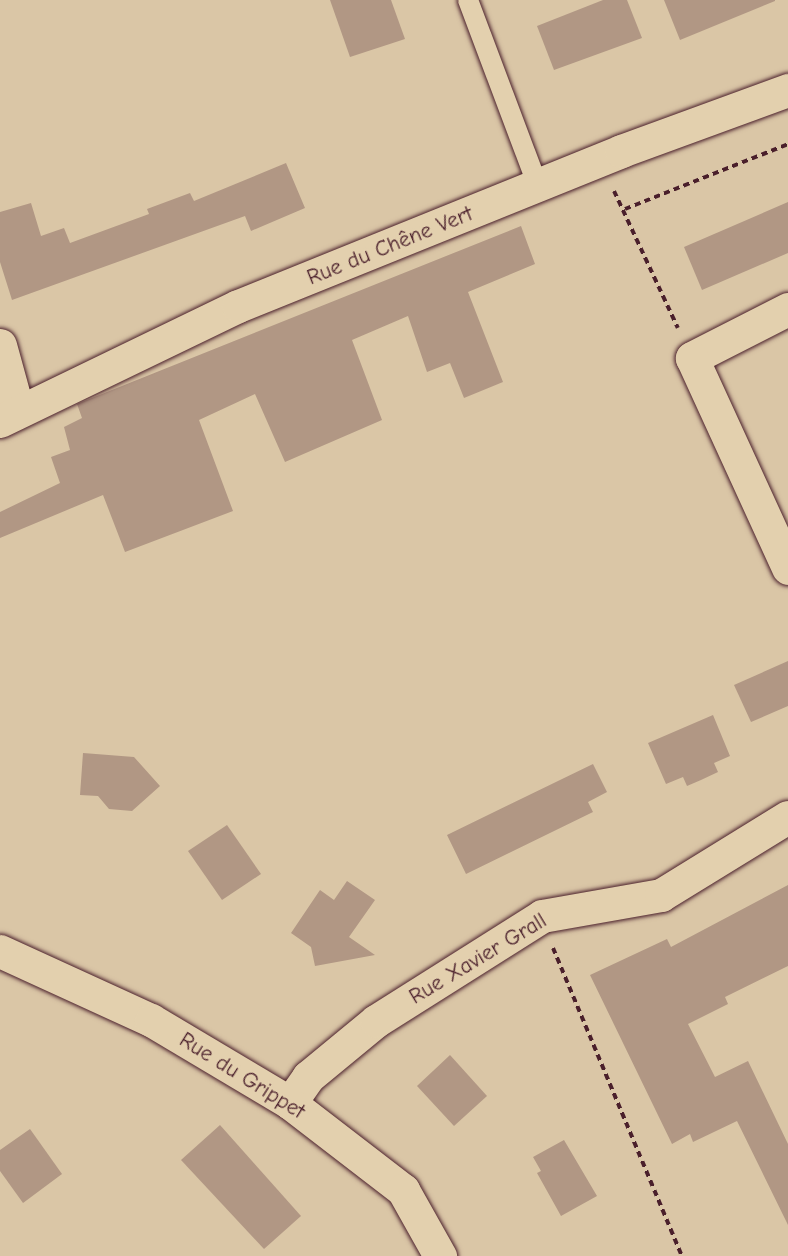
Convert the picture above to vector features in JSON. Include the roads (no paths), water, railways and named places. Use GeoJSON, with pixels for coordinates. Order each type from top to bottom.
{"type":"FeatureCollection","features":[{"type":"Feature","properties":{"kind":"street","name":"Rue du Chêne Vert"},"geometry":{"type":"LineString","coordinates":[[9,416],[238,306],[604,158],[788,90]]}},
{"type":"Feature","properties":{"kind":"street"},"geometry":{"type":"LineString","coordinates":[[788,309],[692,358],[788,568]]}},
{"type":"Feature","properties":{"kind":"street"},"geometry":{"type":"LineString","coordinates":[[0,345],[9,416]]}},
{"type":"Feature","properties":{"kind":"street","name":"Rue Xavier Grall"},"geometry":{"type":"LineString","coordinates":[[290,1103],[308,1077],[376,1022],[542,916],[662,895],[788,817]]}},
{"type":"Feature","properties":{"kind":"street","name":"Rue du Grippet"},"geometry":{"type":"LineString","coordinates":[[0,951],[151,1020],[290,1103],[403,1190],[440,1256]]}},
{"type":"Feature","properties":{"kind":"lane"},"geometry":{"type":"LineString","coordinates":[[468,0],[538,186]]}}]}
